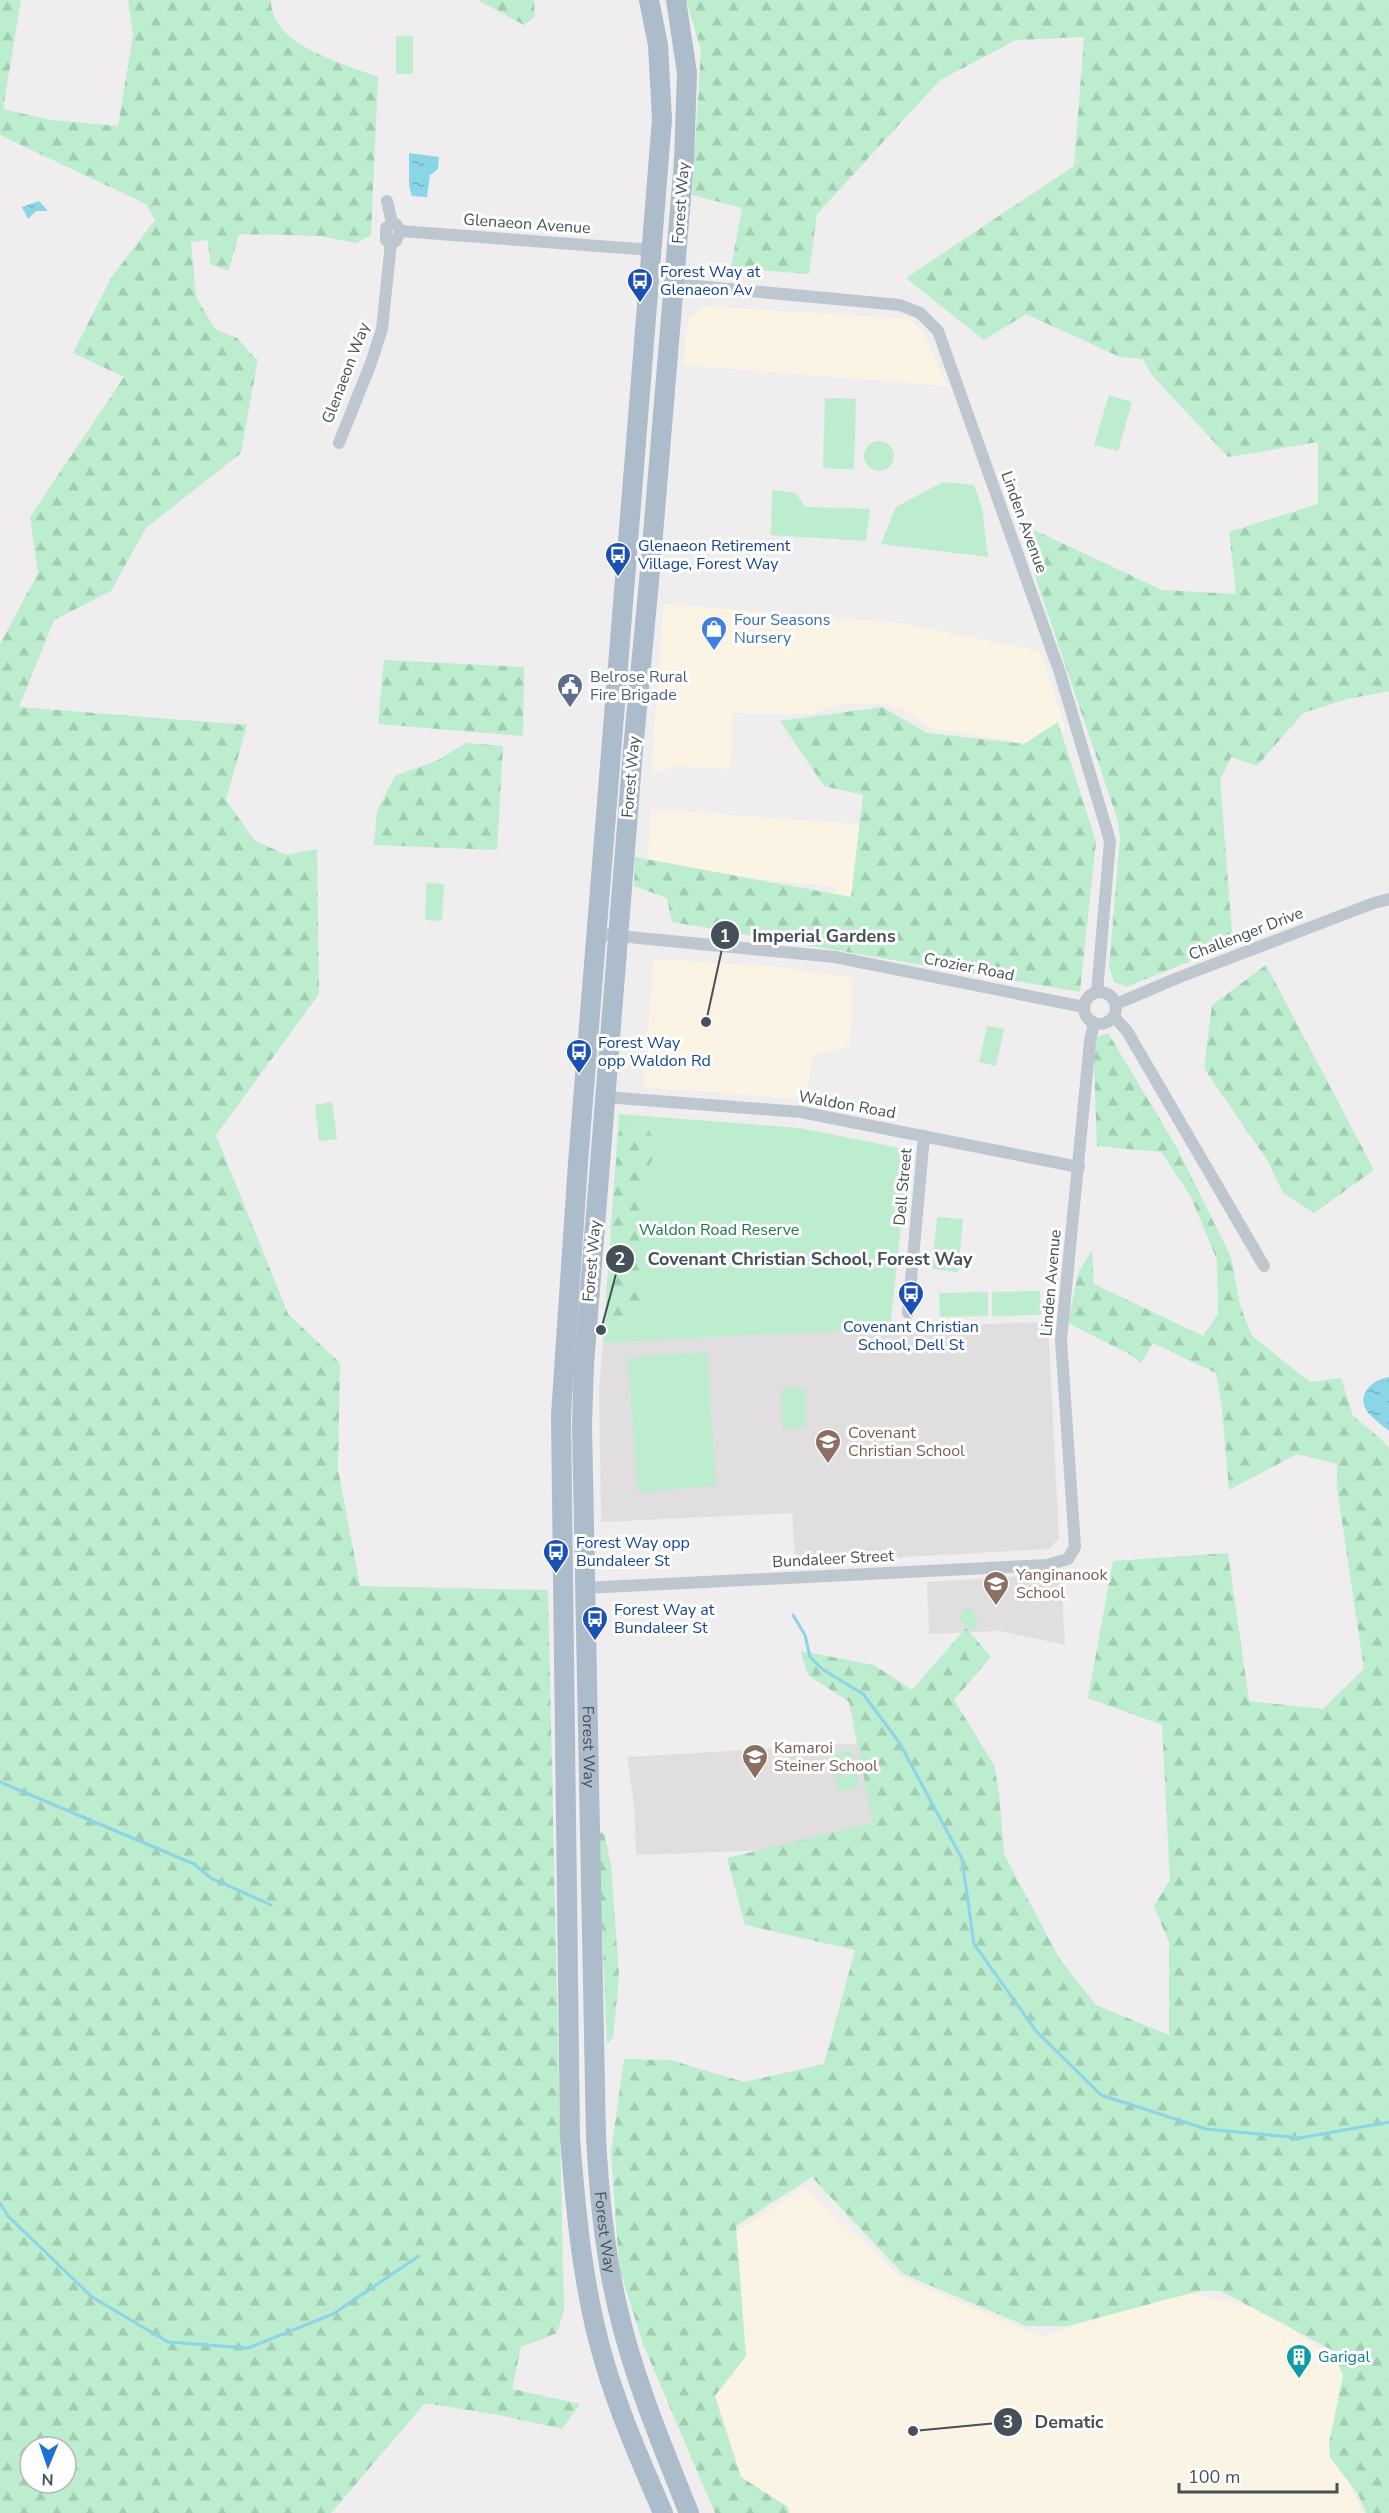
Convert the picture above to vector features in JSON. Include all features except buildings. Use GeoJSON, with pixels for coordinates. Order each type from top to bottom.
{"type":"FeatureCollection","features":[{"type":"Feature","properties":{"kind":"main road","name":"Forest Way"},"geometry":{"type":"LineString","coordinates":[[649,0],[656,26],[662,119],[561,1415],[570,2138],[584,2270],[604,2363],[622,2417],[663,2513]]}},
{"type":"Feature","properties":{"kind":"main road","name":"Forest Way"},"geometry":{"type":"LineString","coordinates":[[676,0],[687,73],[684,160],[618,936],[584,1364],[582,1425],[584,1588],[591,1785],[596,2137],[604,2236],[616,2305],[638,2382],[689,2513]]}},
{"type":"Feature","properties":{"kind":"main road"},"geometry":{"type":"LineString","coordinates":[[669,357],[663,338],[664,263],[652,250],[664,244],[669,235],[675,182],[684,160]]}},
{"type":"Feature","properties":{"kind":"street"},"geometry":{"type":"LineString","coordinates":[[387,201],[396,227]]}},
{"type":"Feature","properties":{"kind":"street","name":"Glenaeon Avenue"},"geometry":{"type":"LineString","coordinates":[[396,227],[652,250]]}},
{"type":"Feature","properties":{"kind":"street","name":"Glenaeon Way"},"geometry":{"type":"LineString","coordinates":[[339,443],[382,329],[391,243],[396,241],[396,227]]}},
{"type":"Feature","properties":{"kind":"street","name":"Linden Avenue"},"geometry":{"type":"LineString","coordinates":[[675,284],[900,305],[920,313],[938,331],[1060,674],[1110,841],[1097,992]]}},
{"type":"Feature","properties":{"kind":"street","name":"Challenger Drive"},"geometry":{"type":"LineString","coordinates":[[1115,1010],[1201,969],[1389,899]]}},
{"type":"Feature","properties":{"kind":"street","name":"Crozier Road"},"geometry":{"type":"LineString","coordinates":[[598,934],[835,957],[1084,1007]]}},
{"type":"Feature","properties":{"kind":"street"},"geometry":{"type":"LineString","coordinates":[[1115,1010],[1102,1024],[1094,1023],[1085,1014],[1084,1007],[1086,1000],[1097,992],[1105,992],[1112,997],[1115,1010],[1264,1266]]}},
{"type":"Feature","properties":{"kind":"street","name":"Linden Avenue"},"geometry":{"type":"LineString","coordinates":[[1075,1547],[1061,1340],[1090,1041],[1094,1023]]}},
{"type":"Feature","properties":{"kind":"street","name":"Waldon Road"},"geometry":{"type":"LineString","coordinates":[[606,1097],[801,1112],[1079,1167]]}},
{"type":"Feature","properties":{"kind":"street","name":"Dell Street"},"geometry":{"type":"LineString","coordinates":[[908,1313],[924,1136]]}},
{"type":"Feature","properties":{"kind":"street","name":"Bundaleer Street"},"geometry":{"type":"LineString","coordinates":[[584,1588],[1047,1565],[1068,1559],[1075,1547]]}},
{"type":"Feature","properties":{"kind":"shaded area"},"geometry":{"type":"Polygon","coordinates":[[[704,306],[909,319],[922,329],[947,386],[684,365],[688,320],[704,306]]]}},
{"type":"Feature","properties":{"kind":"shaded area"},"geometry":{"type":"Polygon","coordinates":[[[664,604],[901,623],[1040,651],[1066,730],[1029,744],[929,728],[905,710],[885,704],[842,704],[810,714],[733,713],[730,769],[675,766],[651,775],[664,604]]]}},
{"type":"Feature","properties":{"kind":"shaded area"},"geometry":{"type":"Polygon","coordinates":[[[651,809],[867,825],[853,950],[831,946],[837,887],[647,867],[651,809]]]}},
{"type":"Feature","properties":{"kind":"shaded area"},"geometry":{"type":"Polygon","coordinates":[[[654,959],[782,967],[853,978],[850,1046],[813,1055],[805,1099],[643,1087],[654,959]]]}},
{"type":"Feature","properties":{"kind":"shaded area","name":"Covenant Christian School"},"geometry":{"type":"Polygon","coordinates":[[[1048,1322],[1059,1538],[1049,1549],[795,1563],[792,1513],[601,1522],[599,1390],[603,1343],[922,1326],[1048,1322]]]}},
{"type":"Feature","properties":{"kind":"shaded area","name":"Yanginanook School"},"geometry":{"type":"Polygon","coordinates":[[[1061,1574],[1065,1645],[1000,1631],[929,1634],[927,1582],[1061,1574]]]}},
{"type":"Feature","properties":{"kind":"shaded area","name":"Kamaroi Steiner School"},"geometry":{"type":"Polygon","coordinates":[[[866,1743],[901,1845],[636,1855],[634,1804],[627,1757],[866,1743]]]}},
{"type":"Feature","properties":{"kind":"shaded area"},"geometry":{"type":"Polygon","coordinates":[[[805,2187],[900,2277],[1042,2337],[1181,2291],[1267,2311],[1346,2368],[1335,2453],[1363,2513],[748,2513],[708,2402],[728,2237],[805,2187]]]}},
{"type":"Feature","properties":{"kind":"green space"},"geometry":{"type":"Polygon","coordinates":[[[0,0],[21,0],[3,109],[51,120],[118,126],[133,35],[128,0],[271,0],[274,16],[282,29],[295,40],[328,58],[378,77],[371,235],[356,243],[320,236],[239,234],[229,271],[210,264],[208,240],[191,242],[196,297],[215,329],[237,338],[256,359],[258,358],[241,453],[146,528],[111,591],[54,620],[19,707],[247,725],[226,800],[254,840],[286,855],[317,849],[319,994],[216,1135],[288,1314],[340,1363],[338,1469],[360,1586],[548,1590],[564,2310],[557,2333],[521,2347],[512,2389],[580,2404],[562,2429],[499,2415],[425,2403],[331,2513],[0,2513],[0,644],[38,573],[30,517],[124,377],[73,353],[111,278],[155,220],[146,204],[0,135],[0,0]]]}},
{"type":"Feature","properties":{"kind":"green space"},"geometry":{"type":"Polygon","coordinates":[[[478,0],[534,0],[535,17],[524,25],[478,0]]]}},
{"type":"Feature","properties":{"kind":"green space"},"geometry":{"type":"Polygon","coordinates":[[[686,0],[1389,0],[1389,691],[1348,699],[1303,713],[1257,766],[1231,757],[1220,780],[1233,944],[1126,987],[1115,982],[1109,968],[1120,838],[1118,821],[1017,522],[1162,590],[1236,594],[1229,532],[1318,504],[1318,442],[1228,457],[1151,374],[1143,359],[1120,357],[1026,314],[984,340],[906,278],[1074,166],[1084,37],[1016,40],[940,80],[817,214],[809,274],[731,268],[742,208],[692,195],[701,50],[686,0]]]}},
{"type":"Feature","properties":{"kind":"green space"},"geometry":{"type":"Polygon","coordinates":[[[396,36],[413,36],[413,74],[396,74],[396,36]]]}},
{"type":"Feature","properties":{"kind":"green space"},"geometry":{"type":"Polygon","coordinates":[[[1109,395],[1132,402],[1118,451],[1094,445],[1109,395]]]}},
{"type":"Feature","properties":{"kind":"green space"},"geometry":{"type":"Polygon","coordinates":[[[825,398],[856,399],[854,469],[823,468],[825,398]]]}},
{"type":"Feature","properties":{"kind":"green space"},"geometry":{"type":"Polygon","coordinates":[[[879,441],[889,446],[894,456],[889,466],[879,471],[869,466],[864,456],[869,446],[879,441]]]}},
{"type":"Feature","properties":{"kind":"green space"},"geometry":{"type":"Polygon","coordinates":[[[943,482],[974,485],[982,508],[988,557],[881,544],[896,507],[943,482]]]}},
{"type":"Feature","properties":{"kind":"green space"},"geometry":{"type":"Polygon","coordinates":[[[772,490],[796,493],[805,507],[870,509],[866,541],[771,535],[772,490]]]}},
{"type":"Feature","properties":{"kind":"green space"},"geometry":{"type":"Polygon","coordinates":[[[384,660],[524,667],[523,736],[378,724],[384,660]]]}},
{"type":"Feature","properties":{"kind":"green space"},"geometry":{"type":"Polygon","coordinates":[[[882,707],[927,733],[1024,744],[1058,722],[1096,842],[1080,992],[672,922],[667,898],[634,886],[635,857],[851,897],[863,795],[824,786],[780,721],[882,707]]]}},
{"type":"Feature","properties":{"kind":"green space"},"geometry":{"type":"Polygon","coordinates":[[[466,743],[503,746],[497,850],[374,845],[377,811],[395,776],[438,760],[466,743]]]}},
{"type":"Feature","properties":{"kind":"green space"},"geometry":{"type":"Polygon","coordinates":[[[426,883],[444,884],[442,921],[425,920],[426,883]]]}},
{"type":"Feature","properties":{"kind":"green space"},"geometry":{"type":"Polygon","coordinates":[[[1266,965],[1374,1170],[1314,1213],[1283,1193],[1267,1160],[1204,1068],[1212,1005],[1266,965]]]}},
{"type":"Feature","properties":{"kind":"green space"},"geometry":{"type":"Polygon","coordinates":[[[987,1026],[1004,1029],[996,1066],[979,1062],[987,1026]]]}},
{"type":"Feature","properties":{"kind":"green space"},"geometry":{"type":"Polygon","coordinates":[[[1108,1033],[1176,1146],[1231,1257],[1240,1305],[1252,1336],[1310,1382],[1341,1378],[1353,1416],[1389,1448],[1389,2513],[1366,2513],[1359,2496],[1330,2457],[1329,2443],[1343,2376],[1332,2350],[1221,2291],[1199,2291],[1067,2326],[1026,2326],[903,2274],[812,2177],[736,2226],[746,2356],[715,2396],[741,2477],[788,2507],[789,2513],[715,2513],[643,2344],[619,2267],[611,2152],[624,2059],[670,2060],[744,2082],[824,2064],[855,1950],[745,1925],[727,1858],[873,1823],[849,1702],[808,1675],[801,1651],[874,1665],[912,1690],[966,1628],[991,1657],[954,1700],[994,1765],[999,1792],[1004,1854],[1059,1958],[1096,2005],[1169,2035],[1169,1943],[1154,1906],[1170,1880],[1162,1725],[1088,1698],[1113,1561],[1228,1553],[1249,1701],[1323,1709],[1364,1669],[1337,1488],[1337,1464],[1297,1454],[1229,1490],[1222,1409],[1216,1373],[1153,1343],[1141,1363],[1131,1355],[1068,1323],[1078,1273],[1092,1250],[1094,1284],[1203,1336],[1218,1314],[1217,1260],[1191,1197],[1161,1152],[1097,1146],[1093,1038],[1108,1033]]]}},
{"type":"Feature","properties":{"kind":"green space"},"geometry":{"type":"Polygon","coordinates":[[[332,1102],[337,1139],[319,1141],[315,1105],[332,1102]]]}},
{"type":"Feature","properties":{"kind":"green space","name":"Waldon Road Reserve"},"geometry":{"type":"Polygon","coordinates":[[[619,1114],[800,1128],[909,1150],[890,1328],[603,1343],[619,1114]]]}},
{"type":"Feature","properties":{"kind":"green space"},"geometry":{"type":"Polygon","coordinates":[[[633,1120],[647,1128],[654,1139],[654,1156],[645,1174],[643,1260],[646,1276],[641,1300],[642,1313],[628,1330],[603,1343],[618,1135],[624,1121],[633,1120]]]}},
{"type":"Feature","properties":{"kind":"green space"},"geometry":{"type":"Polygon","coordinates":[[[937,1217],[963,1219],[958,1272],[932,1269],[937,1217]]]}},
{"type":"Feature","properties":{"kind":"green space"},"geometry":{"type":"Polygon","coordinates":[[[1040,1291],[1041,1315],[992,1316],[992,1292],[1040,1291]]]}},
{"type":"Feature","properties":{"kind":"green space"},"geometry":{"type":"Polygon","coordinates":[[[988,1292],[988,1316],[940,1317],[939,1293],[988,1292]]]}},
{"type":"Feature","properties":{"kind":"green space"},"geometry":{"type":"Polygon","coordinates":[[[707,1352],[716,1486],[638,1492],[628,1358],[707,1352]]]}},
{"type":"Feature","properties":{"kind":"green space"},"geometry":{"type":"Polygon","coordinates":[[[805,1388],[806,1427],[783,1428],[781,1389],[805,1388]]]}},
{"type":"Feature","properties":{"kind":"green space"},"geometry":{"type":"Polygon","coordinates":[[[967,1608],[971,1609],[979,1623],[970,1630],[962,1623],[959,1614],[967,1608]]]}},
{"type":"Feature","properties":{"kind":"green space"},"geometry":{"type":"Polygon","coordinates":[[[852,1750],[859,1787],[838,1791],[831,1754],[852,1750]]]}},
{"type":"Feature","properties":{"kind":"green space"},"geometry":{"type":"Polygon","coordinates":[[[598,1832],[604,1833],[611,1865],[619,1977],[613,2038],[607,2044],[598,1832]]]}},
{"type":"Feature","properties":{"kind":"water"},"geometry":{"type":"Polygon","coordinates":[[[409,153],[439,157],[438,169],[430,175],[427,197],[412,196],[409,186],[409,153]]]}},
{"type":"Feature","properties":{"kind":"water"},"geometry":{"type":"Polygon","coordinates":[[[39,201],[48,211],[36,211],[28,219],[22,207],[39,201]]]}},
{"type":"Feature","properties":{"kind":"water"},"geometry":{"type":"Polygon","coordinates":[[[1389,1377],[1389,1431],[1365,1408],[1364,1396],[1370,1386],[1389,1377]]]}},
{"type":"Feature","properties":{"kind":"waterway"},"geometry":{"type":"LineString","coordinates":[[793,1615],[805,1635],[810,1657],[822,1669],[863,1694],[899,1742],[962,1859],[974,1944],[1036,2031],[1101,2095],[1206,2129],[1300,2138],[1389,2122]]}},
{"type":"Feature","properties":{"kind":"waterway"},"geometry":{"type":"LineString","coordinates":[[0,1782],[194,1864],[211,1878],[271,1905]]}},
{"type":"Feature","properties":{"kind":"waterway"},"geometry":{"type":"LineString","coordinates":[[0,2203],[8,2216],[92,2297],[168,2342],[248,2348],[333,2314],[419,2256]]}},
{"type":"Feature","properties":{"kind":"place","name":"Forest Way at Glenaeon Av"},"geometry":{"type":"Point","coordinates":[640,304]}},
{"type":"Feature","properties":{"kind":"place","name":"Glenaeon Retirement Village, Forest Way"},"geometry":{"type":"Point","coordinates":[618,578]}},
{"type":"Feature","properties":{"kind":"place","name":"Four Seasons Nursery"},"geometry":{"type":"Point","coordinates":[714,652]}},
{"type":"Feature","properties":{"kind":"place","name":"Belrose Rural Fire Brigade"},"geometry":{"type":"Point","coordinates":[570,709]}},
{"type":"Feature","properties":{"kind":"place","name":"Imperial Gardens"},"geometry":{"type":"Point","coordinates":[706,1022]}},
{"type":"Feature","properties":{"kind":"place","name":"Forest Way opp Waldon Rd"},"geometry":{"type":"Point","coordinates":[579,1075]}},
{"type":"Feature","properties":{"kind":"place","name":"Covenant Christian School, Dell St"},"geometry":{"type":"Point","coordinates":[911,1317]}},
{"type":"Feature","properties":{"kind":"place","name":"Covenant Christian School, Forest Way"},"geometry":{"type":"Point","coordinates":[601,1330]}},
{"type":"Feature","properties":{"kind":"place","name":"Covenant Christian School"},"geometry":{"type":"Point","coordinates":[828,1465]}},
{"type":"Feature","properties":{"kind":"place","name":"Forest Way opp Bundaleer St"},"geometry":{"type":"Point","coordinates":[556,1575]}},
{"type":"Feature","properties":{"kind":"place","name":"Yanginanook School"},"geometry":{"type":"Point","coordinates":[996,1607]}},
{"type":"Feature","properties":{"kind":"place","name":"Forest Way at Bundaleer St"},"geometry":{"type":"Point","coordinates":[595,1642]}},
{"type":"Feature","properties":{"kind":"place","name":"Kamaroi Steiner School"},"geometry":{"type":"Point","coordinates":[755,1780]}},
{"type":"Feature","properties":{"kind":"place","name":"Garigal"},"geometry":{"type":"Point","coordinates":[1299,2380]}},
{"type":"Feature","properties":{"kind":"place","name":"Dematic"},"geometry":{"type":"Point","coordinates":[913,2431]}}]}
